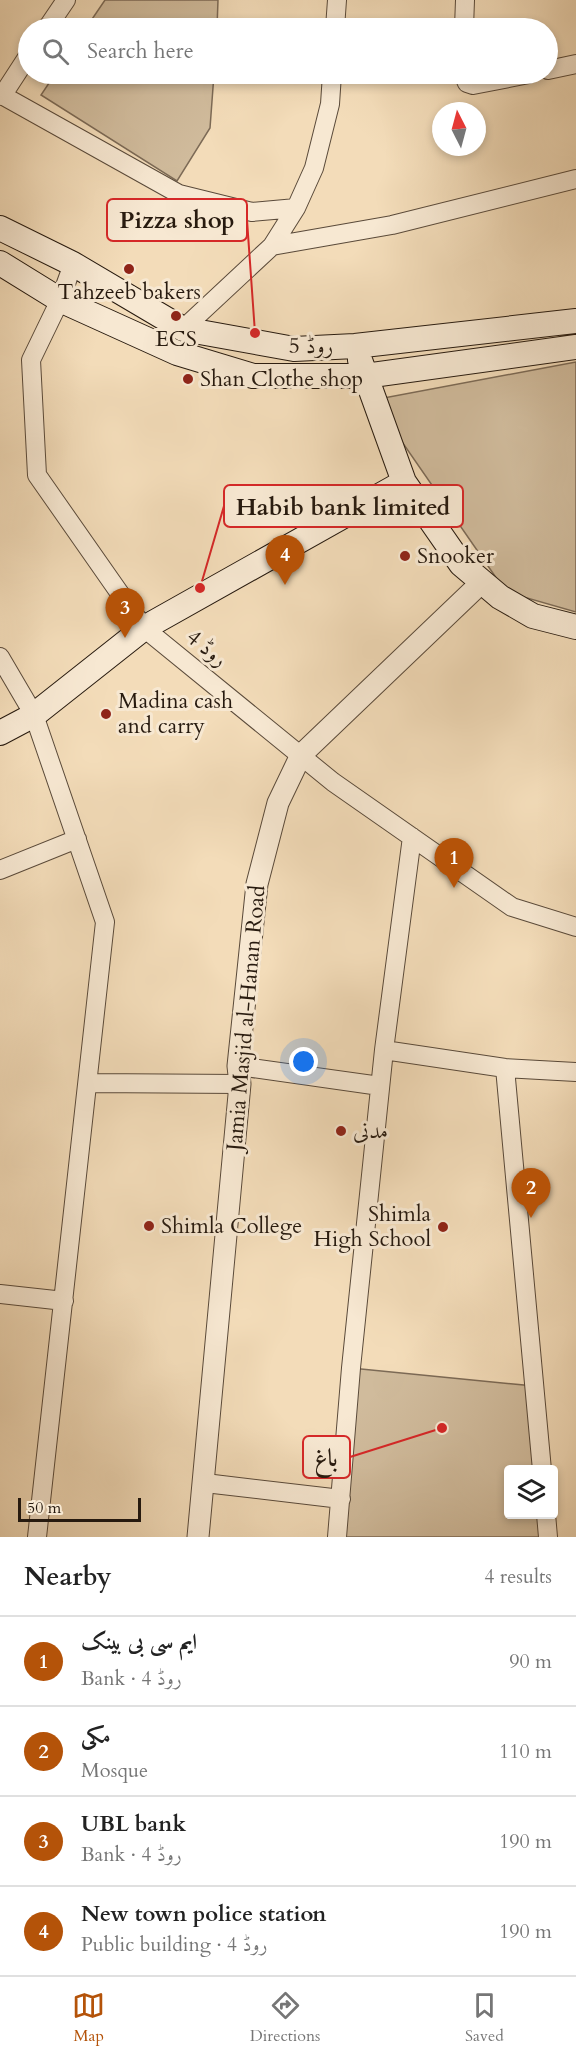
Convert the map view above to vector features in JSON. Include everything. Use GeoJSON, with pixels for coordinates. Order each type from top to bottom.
{"type":"FeatureCollection","features":[{"type":"Feature","properties":{"kind":"main road","name":"روڈ 5"},"geometry":{"type":"LineString","coordinates":[[0,228],[73,264],[183,329],[294,349],[355,346],[576,321]]}},
{"type":"Feature","properties":{"kind":"main road","name":"روڈ 5"},"geometry":{"type":"LineString","coordinates":[[0,263],[60,300],[177,353],[253,376],[365,376],[576,347]]}},
{"type":"Feature","properties":{"kind":"main road"},"geometry":{"type":"LineString","coordinates":[[355,346],[404,482],[462,564],[482,582],[533,616],[576,627]]}},
{"type":"Feature","properties":{"kind":"main road"},"geometry":{"type":"LineString","coordinates":[[0,733],[34,715],[144,628],[404,482]]}},
{"type":"Feature","properties":{"kind":"street"},"geometry":{"type":"LineString","coordinates":[[54,18],[66,0]]}},
{"type":"Feature","properties":{"kind":"street"},"geometry":{"type":"LineString","coordinates":[[336,18],[337,0]]}},
{"type":"Feature","properties":{"kind":"street"},"geometry":{"type":"LineString","coordinates":[[464,18],[465,0]]}},
{"type":"Feature","properties":{"kind":"street"},"geometry":{"type":"LineString","coordinates":[[558,68],[576,64]]}},
{"type":"Feature","properties":{"kind":"street"},"geometry":{"type":"LineString","coordinates":[[18,70],[1,95],[179,194],[252,212],[296,208]]}},
{"type":"Feature","properties":{"kind":"street"},"geometry":{"type":"LineString","coordinates":[[183,329],[272,246],[296,208],[314,168],[330,104],[331,84]]}},
{"type":"Feature","properties":{"kind":"street"},"geometry":{"type":"LineString","coordinates":[[272,246],[392,225],[576,179]]}},
{"type":"Feature","properties":{"kind":"street","name":"روڈ 4"},"geometry":{"type":"LineString","coordinates":[[73,264],[60,300],[31,360],[37,475],[144,628],[333,782],[512,907],[576,927]]}},
{"type":"Feature","properties":{"kind":"street","name":"Jamia Masjid al-Hanan Road"},"geometry":{"type":"LineString","coordinates":[[198,1537],[205,1483],[257,884],[278,802],[301,755],[482,582]]}},
{"type":"Feature","properties":{"kind":"street"},"geometry":{"type":"LineString","coordinates":[[0,657],[34,715],[105,922],[37,1537]]}},
{"type":"Feature","properties":{"kind":"street"},"geometry":{"type":"LineString","coordinates":[[337,1537],[351,1368],[380,1086],[412,837]]}},
{"type":"Feature","properties":{"kind":"street"},"geometry":{"type":"LineString","coordinates":[[0,870],[77,839]]}},
{"type":"Feature","properties":{"kind":"street"},"geometry":{"type":"LineString","coordinates":[[384,1050],[506,1068],[576,1072]]}},
{"type":"Feature","properties":{"kind":"street"},"geometry":{"type":"LineString","coordinates":[[506,1068],[542,1465]]}},
{"type":"Feature","properties":{"kind":"street"},"geometry":{"type":"LineString","coordinates":[[88,1083],[239,1075],[380,1086]]}},
{"type":"Feature","properties":{"kind":"street"},"geometry":{"type":"LineString","coordinates":[[0,1294],[63,1301]]}},
{"type":"Feature","properties":{"kind":"street"},"geometry":{"type":"LineString","coordinates":[[205,1483],[341,1499]]}},
{"type":"Feature","properties":{"kind":"street"},"geometry":{"type":"LineString","coordinates":[[546,1519],[548,1537]]}},
{"type":"Feature","properties":{"kind":"shaded area"},"geometry":{"type":"Polygon","coordinates":[[[105,0],[218,0],[217,18],[93,18],[105,0]]]}},
{"type":"Feature","properties":{"kind":"shaded area"},"geometry":{"type":"Polygon","coordinates":[[[48,84],[213,84],[210,128],[177,181],[41,95],[48,84]]]}},
{"type":"Feature","properties":{"kind":"shaded area"},"geometry":{"type":"Polygon","coordinates":[[[576,362],[576,612],[506,592],[373,400],[576,362]]]}},
{"type":"Feature","properties":{"kind":"shaded area"},"geometry":{"type":"Polygon","coordinates":[[[351,1368],[534,1386],[542,1465],[504,1465],[504,1519],[546,1519],[548,1537],[336,1537],[351,1368]]]}},
{"type":"Feature","properties":{"kind":"place","name":"Tahzeeb bakers"},"geometry":{"type":"Point","coordinates":[129,269]}},
{"type":"Feature","properties":{"kind":"place","name":"ECS"},"geometry":{"type":"Point","coordinates":[176,316]}},
{"type":"Feature","properties":{"kind":"place","name":"Pizza shop"},"geometry":{"type":"Point","coordinates":[255,333]}},
{"type":"Feature","properties":{"kind":"place","name":"Shan Clothe shop"},"geometry":{"type":"Point","coordinates":[188,379]}},
{"type":"Feature","properties":{"kind":"place","name":"Snooker"},"geometry":{"type":"Point","coordinates":[405,556]}},
{"type":"Feature","properties":{"kind":"place","name":"New town police station"},"geometry":{"type":"Point","coordinates":[285,585]}},
{"type":"Feature","properties":{"kind":"place","name":"Habib bank limited"},"geometry":{"type":"Point","coordinates":[200,588]}},
{"type":"Feature","properties":{"kind":"place","name":"UBL bank"},"geometry":{"type":"Point","coordinates":[125,638]}},
{"type":"Feature","properties":{"kind":"place","name":"Madina cash and carry"},"geometry":{"type":"Point","coordinates":[106,714]}},
{"type":"Feature","properties":{"kind":"place","name":"ایم سی بی بینک"},"geometry":{"type":"Point","coordinates":[454,888]}},
{"type":"Feature","properties":{"kind":"place","name":"مدنی"},"geometry":{"type":"Point","coordinates":[341,1131]}},
{"type":"Feature","properties":{"kind":"place","name":"مکی"},"geometry":{"type":"Point","coordinates":[531,1218]}},
{"type":"Feature","properties":{"kind":"place","name":"Shimla College"},"geometry":{"type":"Point","coordinates":[149,1226]}},
{"type":"Feature","properties":{"kind":"place","name":"Shimla High School"},"geometry":{"type":"Point","coordinates":[443,1227]}},
{"type":"Feature","properties":{"kind":"place","name":"باغ"},"geometry":{"type":"Point","coordinates":[442,1428]}}]}
